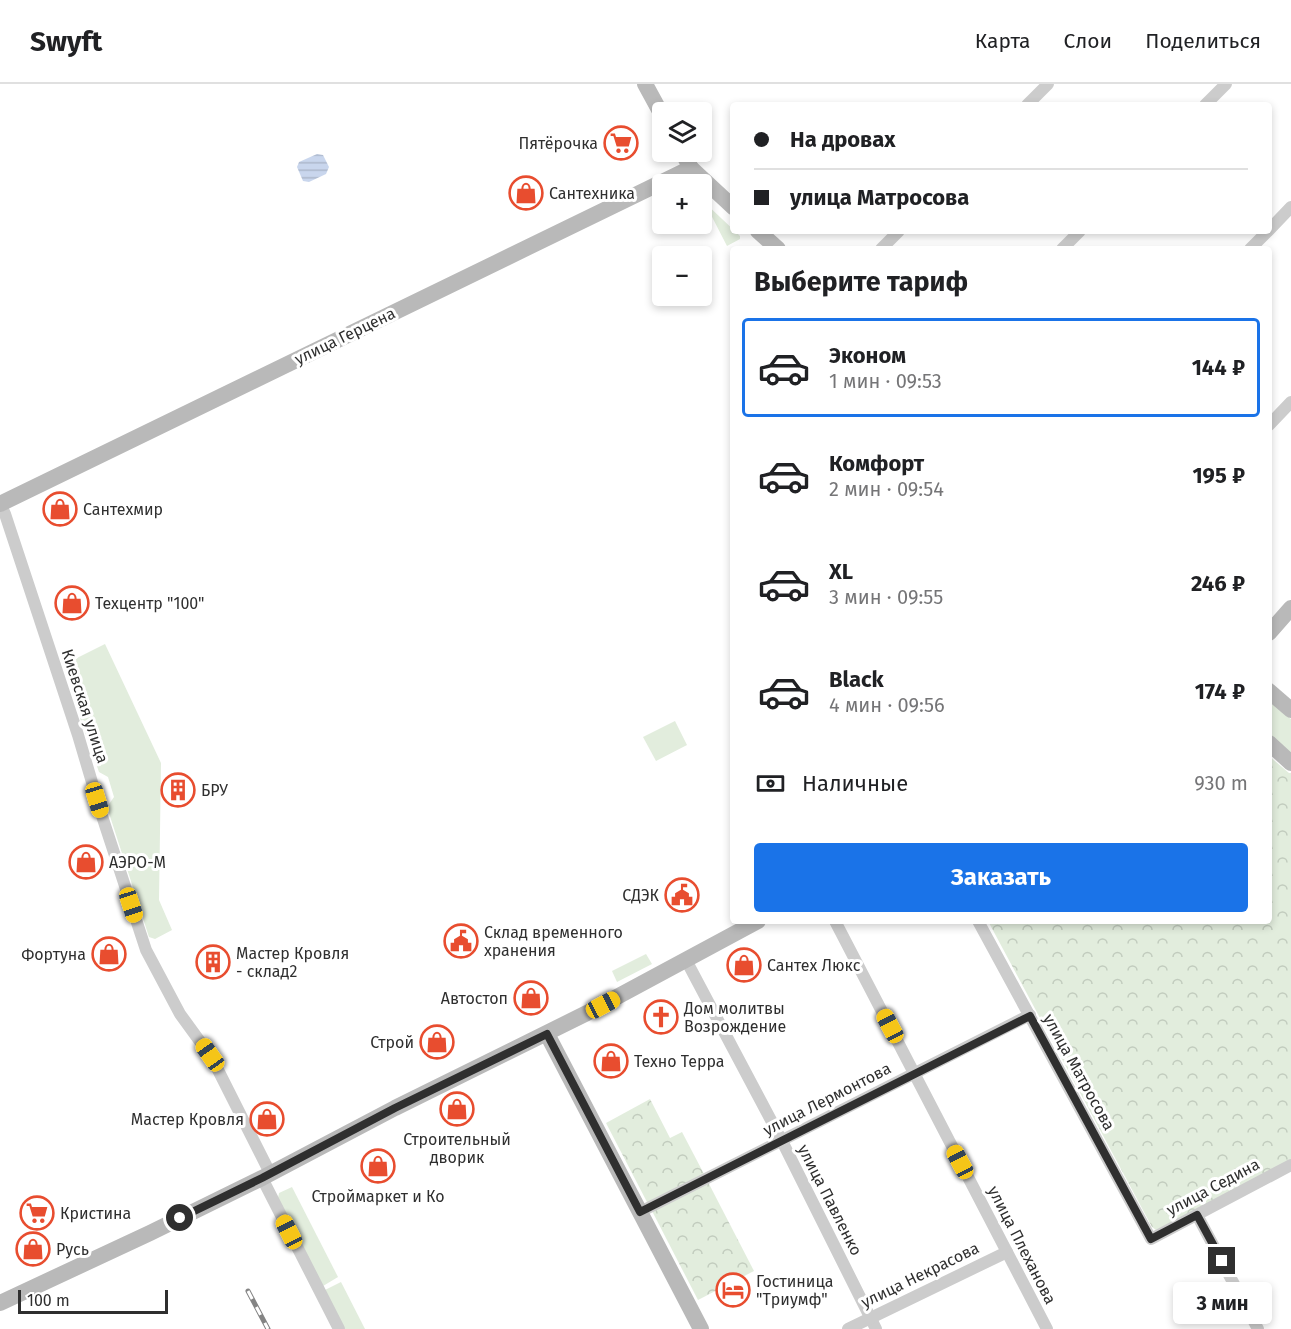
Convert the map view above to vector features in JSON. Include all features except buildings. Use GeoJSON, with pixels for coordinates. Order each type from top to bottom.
{"type":"FeatureCollection","features":[{"type":"Feature","properties":{"kind":"street"},"geometry":{"type":"LineString","coordinates":[[645,84],[655,102]]}},
{"type":"Feature","properties":{"kind":"street"},"geometry":{"type":"LineString","coordinates":[[1030,102],[1048,84]]}},
{"type":"Feature","properties":{"kind":"street"},"geometry":{"type":"LineString","coordinates":[[1208,102],[1226,84]]}},
{"type":"Feature","properties":{"kind":"street"},"geometry":{"type":"LineString","coordinates":[[688,162],[691,168],[730,204]]}},
{"type":"Feature","properties":{"kind":"street","name":"улица Герцена"},"geometry":{"type":"LineString","coordinates":[[0,503],[691,168]]}},
{"type":"Feature","properties":{"kind":"street"},"geometry":{"type":"LineString","coordinates":[[1272,226],[1291,207]]}},
{"type":"Feature","properties":{"kind":"street"},"geometry":{"type":"LineString","coordinates":[[761,234],[775,246]]}},
{"type":"Feature","properties":{"kind":"street"},"geometry":{"type":"LineString","coordinates":[[884,246],[896,234]]}},
{"type":"Feature","properties":{"kind":"street"},"geometry":{"type":"LineString","coordinates":[[1065,246],[1077,234]]}},
{"type":"Feature","properties":{"kind":"street"},"geometry":{"type":"LineString","coordinates":[[1253,246],[1264,234]]}},
{"type":"Feature","properties":{"kind":"street"},"geometry":{"type":"LineString","coordinates":[[1272,422],[1291,402]]}},
{"type":"Feature","properties":{"kind":"street","name":"Киевская улица"},"geometry":{"type":"LineString","coordinates":[[0,503],[78,735],[146,950],[180,1014],[212,1058],[339,1329]]}},
{"type":"Feature","properties":{"kind":"street"},"geometry":{"type":"LineString","coordinates":[[1272,630],[1291,608]]}},
{"type":"Feature","properties":{"kind":"street"},"geometry":{"type":"LineString","coordinates":[[1272,694],[1291,711]]}},
{"type":"Feature","properties":{"kind":"street"},"geometry":{"type":"LineString","coordinates":[[1272,746],[1291,763]]}},
{"type":"Feature","properties":{"kind":"street"},"geometry":{"type":"LineString","coordinates":[[0,1303],[150,1233],[395,1108],[547,1034],[753,924]]}},
{"type":"Feature","properties":{"kind":"street","name":"улица Плеханова"},"geometry":{"type":"LineString","coordinates":[[837,924],[1047,1329]]}},
{"type":"Feature","properties":{"kind":"street","name":"улица Матросова"},"geometry":{"type":"LineString","coordinates":[[980,924],[1151,1239]]}},
{"type":"Feature","properties":{"kind":"street","name":"улица Павленко"},"geometry":{"type":"LineString","coordinates":[[686,960],[782,1141],[873,1323]]}},
{"type":"Feature","properties":{"kind":"street","name":"улица Лермонтова"},"geometry":{"type":"LineString","coordinates":[[640,1212],[1030,1016]]}},
{"type":"Feature","properties":{"kind":"street"},"geometry":{"type":"LineString","coordinates":[[547,1034],[701,1329]]}},
{"type":"Feature","properties":{"kind":"street","name":"улица Седина"},"geometry":{"type":"LineString","coordinates":[[1151,1239],[1291,1165]]}},
{"type":"Feature","properties":{"kind":"street"},"geometry":{"type":"LineString","coordinates":[[1197,1215],[1258,1329]]}},
{"type":"Feature","properties":{"kind":"street","name":"улица Некрасова"},"geometry":{"type":"LineString","coordinates":[[848,1329],[873,1323],[1007,1252]]}},
{"type":"Feature","properties":{"kind":"green space"},"geometry":{"type":"Polygon","coordinates":[[[712,209],[730,227],[730,234],[740,236],[740,239],[727,246],[712,217],[712,209]]]}},
{"type":"Feature","properties":{"kind":"green space"},"geometry":{"type":"Polygon","coordinates":[[[105,644],[161,763],[159,900],[172,930],[155,939],[149,937],[107,807],[114,797],[108,777],[99,772],[80,718],[89,702],[73,660],[105,644]]]}},
{"type":"Feature","properties":{"kind":"green space"},"geometry":{"type":"Polygon","coordinates":[[[1272,702],[1291,719],[1291,755],[1272,738],[1272,702]]]}},
{"type":"Feature","properties":{"kind":"green space"},"geometry":{"type":"Polygon","coordinates":[[[675,721],[687,745],[656,761],[643,737],[675,721]]]}},
{"type":"Feature","properties":{"kind":"green space"},"geometry":{"type":"Polygon","coordinates":[[[1272,759],[1291,773],[1291,1160],[1156,1230],[1152,1227],[990,924],[1272,924],[1272,759]]]}},
{"type":"Feature","properties":{"kind":"green space"},"geometry":{"type":"Polygon","coordinates":[[[646,954],[652,964],[617,982],[612,971],[646,954]]]}},
{"type":"Feature","properties":{"kind":"green space"},"geometry":{"type":"Polygon","coordinates":[[[650,1099],[670,1138],[682,1132],[704,1174],[648,1204],[606,1123],[650,1099]]]}},
{"type":"Feature","properties":{"kind":"green space"},"geometry":{"type":"Polygon","coordinates":[[[708,1182],[754,1271],[698,1300],[652,1211],[708,1182]]]}},
{"type":"Feature","properties":{"kind":"green space"},"geometry":{"type":"Polygon","coordinates":[[[292,1187],[338,1277],[323,1286],[278,1198],[279,1193],[292,1187]]]}},
{"type":"Feature","properties":{"kind":"green space"},"geometry":{"type":"Polygon","coordinates":[[[341,1282],[365,1329],[345,1329],[325,1290],[341,1282]]]}},
{"type":"Feature","properties":{"kind":"water"},"geometry":{"type":"Polygon","coordinates":[[[317,154],[323,155],[329,167],[326,174],[309,182],[303,181],[297,167],[299,162],[317,154]]]}},
{"type":"Feature","properties":{"kind":"railway"},"geometry":{"type":"LineString","coordinates":[[248,1291],[268,1329]]}},
{"type":"Feature","properties":{"kind":"place","name":"Пятёрочка"},"geometry":{"type":"Point","coordinates":[621,143]}},
{"type":"Feature","properties":{"kind":"place","name":"Сантехника"},"geometry":{"type":"Point","coordinates":[526,193]}},
{"type":"Feature","properties":{"kind":"place","name":"Сантехмир"},"geometry":{"type":"Point","coordinates":[60,509]}},
{"type":"Feature","properties":{"kind":"place","name":"Техцентр \"100\""},"geometry":{"type":"Point","coordinates":[72,603]}},
{"type":"Feature","properties":{"kind":"place","name":"БРУ"},"geometry":{"type":"Point","coordinates":[178,790]}},
{"type":"Feature","properties":{"kind":"place","name":"АЭРО-М"},"geometry":{"type":"Point","coordinates":[86,862]}},
{"type":"Feature","properties":{"kind":"place","name":"СДЭК"},"geometry":{"type":"Point","coordinates":[682,895]}},
{"type":"Feature","properties":{"kind":"place","name":"Склад временного хранения"},"geometry":{"type":"Point","coordinates":[461,941]}},
{"type":"Feature","properties":{"kind":"place","name":"Фортуна"},"geometry":{"type":"Point","coordinates":[109,954]}},
{"type":"Feature","properties":{"kind":"place","name":"Мастер Кровля - склад2"},"geometry":{"type":"Point","coordinates":[213,962]}},
{"type":"Feature","properties":{"kind":"place","name":"Сантех Люкс"},"geometry":{"type":"Point","coordinates":[744,965]}},
{"type":"Feature","properties":{"kind":"place","name":"Автостоп"},"geometry":{"type":"Point","coordinates":[531,998]}},
{"type":"Feature","properties":{"kind":"place","name":"Дом молитвы Возрождение"},"geometry":{"type":"Point","coordinates":[661,1017]}},
{"type":"Feature","properties":{"kind":"place","name":"Строй"},"geometry":{"type":"Point","coordinates":[437,1042]}},
{"type":"Feature","properties":{"kind":"place","name":"Техно Терра"},"geometry":{"type":"Point","coordinates":[611,1061]}},
{"type":"Feature","properties":{"kind":"place","name":"Строительный дворик"},"geometry":{"type":"Point","coordinates":[457,1109]}},
{"type":"Feature","properties":{"kind":"place","name":"Мастер Кровля"},"geometry":{"type":"Point","coordinates":[267,1119]}},
{"type":"Feature","properties":{"kind":"place","name":"Строймаркет и Ко"},"geometry":{"type":"Point","coordinates":[378,1166]}},
{"type":"Feature","properties":{"kind":"place","name":"Кристина"},"geometry":{"type":"Point","coordinates":[37,1213]}},
{"type":"Feature","properties":{"kind":"place","name":"Русь"},"geometry":{"type":"Point","coordinates":[33,1249]}},
{"type":"Feature","properties":{"kind":"place","name":"Гостиница \"Триумф\""},"geometry":{"type":"Point","coordinates":[733,1290]}},
{"type":"Feature","properties":{"kind":"route"},"geometry":{"type":"LineString","coordinates":[[180,1218],[395,1108],[547,1034],[640,1212],[1030,1016],[1151,1239],[1197,1215],[1222,1261]]}}]}
